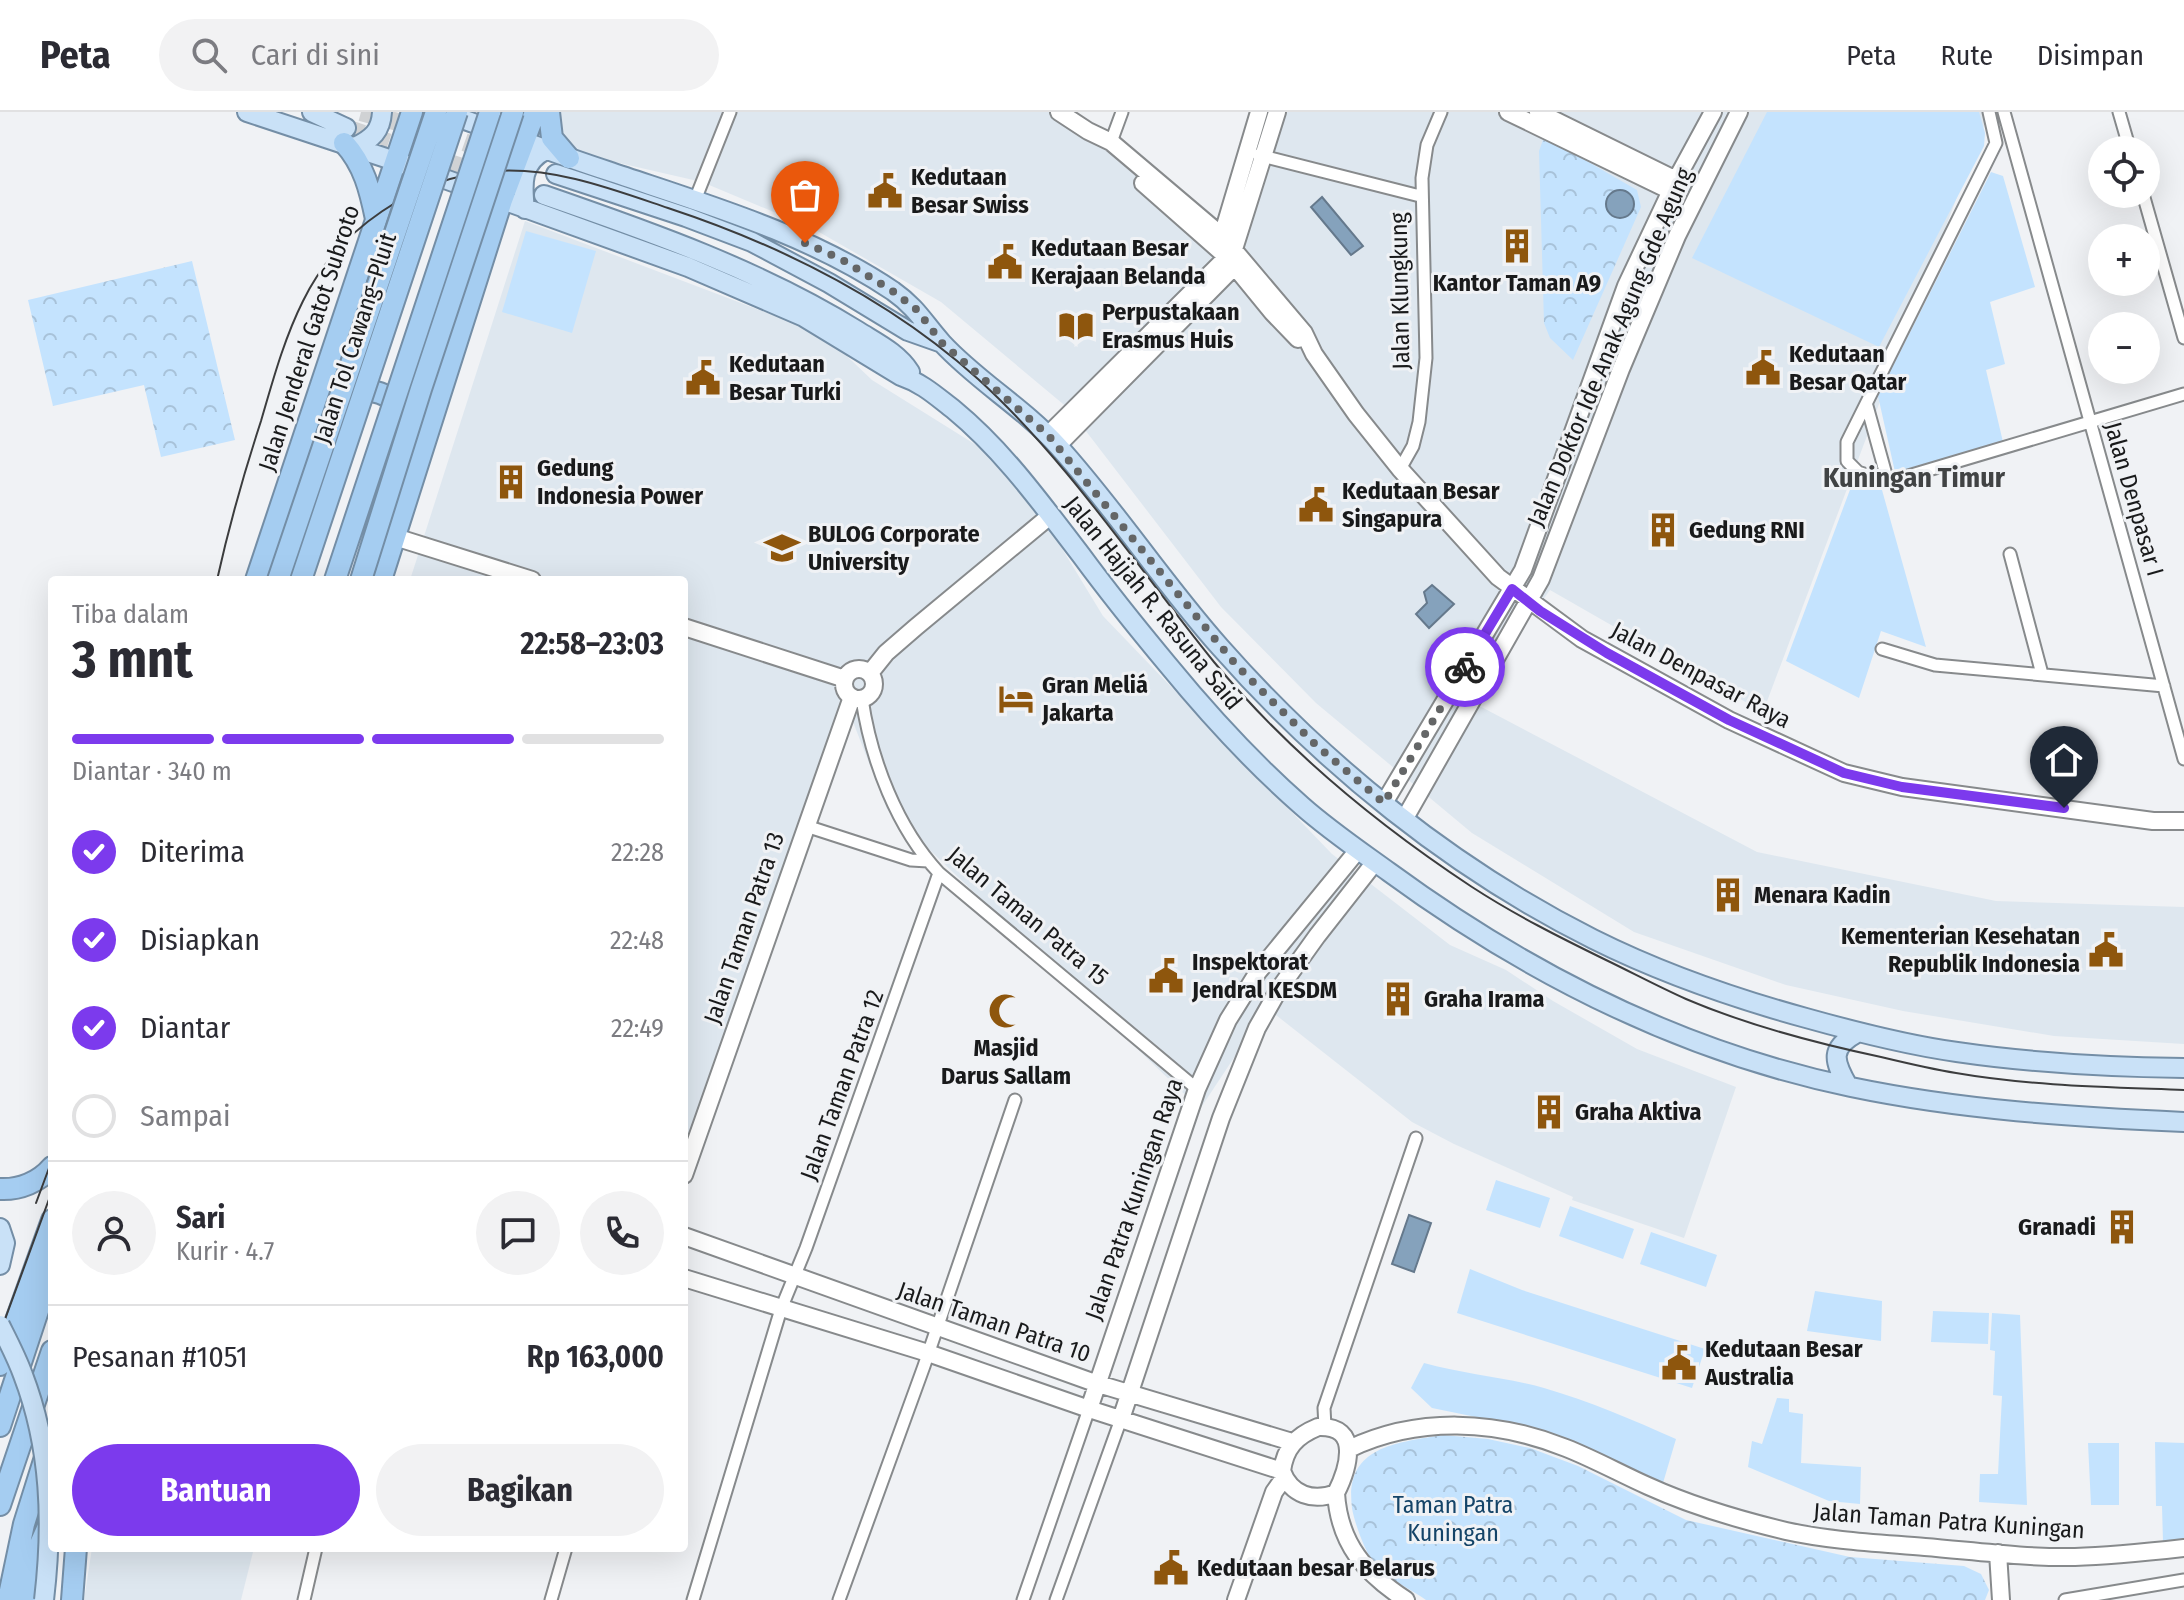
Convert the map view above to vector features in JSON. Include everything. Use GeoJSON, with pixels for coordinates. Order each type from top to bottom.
{"type":"FeatureCollection","features":[{"type":"Feature","properties":{"kind":"highway","name":"Jalan Jenderal Gatot Subroto"},"geometry":{"type":"LineString","coordinates":[[257,576],[412,112]]}},
{"type":"Feature","properties":{"kind":"highway","name":"Jalan Jenderal Gatot Subroto"},"geometry":{"type":"LineString","coordinates":[[279,576],[436,112]]}},
{"type":"Feature","properties":{"kind":"highway"},"geometry":{"type":"LineString","coordinates":[[336,576],[490,112]]}},
{"type":"Feature","properties":{"kind":"highway"},"geometry":{"type":"LineString","coordinates":[[362,576],[513,112]]}},
{"type":"Feature","properties":{"kind":"highway"},"geometry":{"type":"LineString","coordinates":[[382,576],[502,200],[535,112]]}},
{"type":"Feature","properties":{"kind":"highway"},"geometry":{"type":"LineString","coordinates":[[549,112],[552,138],[562,166]]}},
{"type":"Feature","properties":{"kind":"highway","name":"Jalan Tol Cawang–Pluit"},"geometry":{"type":"LineString","coordinates":[[302,576],[456,114]]}},
{"type":"Feature","properties":{"kind":"highway"},"geometry":{"type":"LineString","coordinates":[[348,139],[363,171],[376,219]]}},
{"type":"Feature","properties":{"kind":"highway"},"geometry":{"type":"LineString","coordinates":[[315,404],[353,390],[374,391],[390,397],[403,409],[413,425],[422,450]]}},
{"type":"Feature","properties":{"kind":"highway"},"geometry":{"type":"LineString","coordinates":[[0,1189],[23,1187],[48,1171]]}},
{"type":"Feature","properties":{"kind":"highway"},"geometry":{"type":"LineString","coordinates":[[0,1365],[48,1231]]}},
{"type":"Feature","properties":{"kind":"highway"},"geometry":{"type":"LineString","coordinates":[[0,1426],[48,1280]]}},
{"type":"Feature","properties":{"kind":"highway"},"geometry":{"type":"LineString","coordinates":[[0,1505],[48,1363]]}},
{"type":"Feature","properties":{"kind":"highway"},"geometry":{"type":"LineString","coordinates":[[8,1600],[24,1524],[48,1448]]}},
{"type":"Feature","properties":{"kind":"highway"},"geometry":{"type":"LineString","coordinates":[[25,1600],[36,1553],[48,1527]]}},
{"type":"Feature","properties":{"kind":"highway"},"geometry":{"type":"LineString","coordinates":[[72,1600],[76,1552]]}},
{"type":"Feature","properties":{"kind":"main road"},"geometry":{"type":"LineString","coordinates":[[247,112],[348,139],[367,141],[379,130],[382,112]]}},
{"type":"Feature","properties":{"kind":"main road"},"geometry":{"type":"LineString","coordinates":[[287,112],[306,119],[317,116],[348,139]]}},
{"type":"Feature","properties":{"kind":"main road","name":"Jalan Hajjah R. Rasuna Said"},"geometry":{"type":"LineString","coordinates":[[456,114],[546,150],[562,166],[695,200],[746,218],[841,259],[894,292],[917,310],[942,343],[1053,440],[1237,666],[1316,745],[1384,803],[1466,864],[1602,943],[1730,996],[1857,1033],[1956,1052],[2126,1067],[2184,1068]]}},
{"type":"Feature","properties":{"kind":"main road","name":"Jalan Hajjah R. Rasuna Said"},"geometry":{"type":"LineString","coordinates":[[348,139],[395,161],[618,239],[804,317],[901,376],[917,381],[973,425],[999,451],[1182,683],[1244,751],[1306,810],[1443,911],[1504,950],[1565,983],[1648,1022],[1738,1057],[1848,1086],[1959,1106],[2184,1122]]}},
{"type":"Feature","properties":{"kind":"main road"},"geometry":{"type":"LineString","coordinates":[[525,209],[523,179],[530,161],[546,150]]}},
{"type":"Feature","properties":{"kind":"main road"},"geometry":{"type":"LineString","coordinates":[[562,166],[752,242],[829,283],[908,331],[942,343]]}},
{"type":"Feature","properties":{"kind":"main road"},"geometry":{"type":"LineString","coordinates":[[544,195],[651,233],[813,303],[886,348],[904,362],[917,381]]}},
{"type":"Feature","properties":{"kind":"main road"},"geometry":{"type":"LineString","coordinates":[[1848,1086],[1838,1066],[1836,1052],[1839,1044],[1857,1033]]}},
{"type":"Feature","properties":{"kind":"main road"},"geometry":{"type":"LineString","coordinates":[[0,1228],[5,1243],[0,1265]]}},
{"type":"Feature","properties":{"kind":"main road"},"geometry":{"type":"LineString","coordinates":[[0,1325],[23,1375],[38,1421],[48,1486]]}},
{"type":"Feature","properties":{"kind":"main road"},"geometry":{"type":"LineString","coordinates":[[44,1600],[49,1552]]}},
{"type":"Feature","properties":{"kind":"street"},"geometry":{"type":"LineString","coordinates":[[695,200],[730,112]]}},
{"type":"Feature","properties":{"kind":"street","name":"Jalan Denpasar Raya"},"geometry":{"type":"LineString","coordinates":[[1059,112],[1111,142],[1222,236],[1232,257],[1272,312],[1314,354],[1400,469],[1498,577],[1582,639],[1729,720],[1844,773],[1902,787],[2153,821],[2184,821]]}},
{"type":"Feature","properties":{"kind":"street"},"geometry":{"type":"LineString","coordinates":[[1111,142],[1122,112]]}},
{"type":"Feature","properties":{"kind":"street"},"geometry":{"type":"LineString","coordinates":[[1053,440],[1232,257],[1255,154],[1259,112]]}},
{"type":"Feature","properties":{"kind":"street"},"geometry":{"type":"LineString","coordinates":[[1222,236],[1255,154],[1277,112]]}},
{"type":"Feature","properties":{"kind":"street","name":"Jalan Klungkung"},"geometry":{"type":"LineString","coordinates":[[1400,469],[1413,446],[1417,431],[1426,358],[1420,196],[1427,145],[1441,112]]}},
{"type":"Feature","properties":{"kind":"street"},"geometry":{"type":"LineString","coordinates":[[1508,112],[1674,186]]}},
{"type":"Feature","properties":{"kind":"street"},"geometry":{"type":"LineString","coordinates":[[1538,112],[1674,186]]}},
{"type":"Feature","properties":{"kind":"street","name":"Jalan Doktor Ide Anak Agung Gde Agung"},"geometry":{"type":"LineString","coordinates":[[1384,803],[1523,570],[1626,286],[1713,112]]}},
{"type":"Feature","properties":{"kind":"street","name":"Jalan Doktor Ide Anak Agung Gde Agung"},"geometry":{"type":"LineString","coordinates":[[1405,818],[1541,579],[1621,369],[1677,236],[1739,112]]}},
{"type":"Feature","properties":{"kind":"street"},"geometry":{"type":"LineString","coordinates":[[1989,112],[1996,143],[1847,442],[1847,461],[1858,472],[1888,482],[2184,394]]}},
{"type":"Feature","properties":{"kind":"street","name":"Jalan Denpasar I"},"geometry":{"type":"LineString","coordinates":[[2004,112],[2184,759]]}},
{"type":"Feature","properties":{"kind":"street"},"geometry":{"type":"LineString","coordinates":[[2119,112],[2126,136]]}},
{"type":"Feature","properties":{"kind":"street","name":"Jalan Denpasar Raya"},"geometry":{"type":"LineString","coordinates":[[1088,131],[1232,257]]}},
{"type":"Feature","properties":{"kind":"street"},"geometry":{"type":"LineString","coordinates":[[1255,154],[1420,196]]}},
{"type":"Feature","properties":{"kind":"street"},"geometry":{"type":"LineString","coordinates":[[2147,208],[2184,338]]}},
{"type":"Feature","properties":{"kind":"street"},"geometry":{"type":"LineString","coordinates":[[1867,406],[1888,482]]}},
{"type":"Feature","properties":{"kind":"street"},"geometry":{"type":"LineString","coordinates":[[870,673],[886,653],[1051,515]]}},
{"type":"Feature","properties":{"kind":"street"},"geometry":{"type":"LineString","coordinates":[[395,537],[519,576]]}},
{"type":"Feature","properties":{"kind":"street"},"geometry":{"type":"LineString","coordinates":[[2010,554],[2042,674]]}},
{"type":"Feature","properties":{"kind":"street"},"geometry":{"type":"LineString","coordinates":[[688,628],[845,679]]}},
{"type":"Feature","properties":{"kind":"street"},"geometry":{"type":"LineString","coordinates":[[1882,649],[1935,665],[2164,686]]}},
{"type":"Feature","properties":{"kind":"street"},"geometry":{"type":"LineString","coordinates":[[858,668],[870,673],[874,689],[857,698],[845,690],[848,673],[858,668]]}},
{"type":"Feature","properties":{"kind":"street","name":"Jalan Taman Patra 13"},"geometry":{"type":"LineString","coordinates":[[688,1164],[806,826],[857,698]]}},
{"type":"Feature","properties":{"kind":"street","name":"Jalan Taman Patra 15"},"geometry":{"type":"LineString","coordinates":[[857,698],[883,777],[928,861],[1197,1089]]}},
{"type":"Feature","properties":{"kind":"street"},"geometry":{"type":"LineString","coordinates":[[1402,772],[1423,786]]}},
{"type":"Feature","properties":{"kind":"street"},"geometry":{"type":"LineString","coordinates":[[806,826],[911,860],[928,861]]}},
{"type":"Feature","properties":{"kind":"street","name":"Jalan Patra Kuningan Raya"},"geometry":{"type":"LineString","coordinates":[[1023,1600],[1197,1089],[1228,1020],[1258,972],[1358,850]]}},
{"type":"Feature","properties":{"kind":"street"},"geometry":{"type":"LineString","coordinates":[[1056,1600],[1121,1419],[1221,1118],[1257,1028],[1279,989],[1375,862]]}},
{"type":"Feature","properties":{"kind":"street","name":"Jalan Taman Patra 12"},"geometry":{"type":"LineString","coordinates":[[693,1600],[781,1309],[828,1188],[939,873]]}},
{"type":"Feature","properties":{"kind":"street"},"geometry":{"type":"LineString","coordinates":[[839,1600],[1015,1100]]}},
{"type":"Feature","properties":{"kind":"street"},"geometry":{"type":"LineString","coordinates":[[1325,1427],[1324,1408],[1416,1138]]}},
{"type":"Feature","properties":{"kind":"street","name":"Jalan Taman Patra 10"},"geometry":{"type":"LineString","coordinates":[[688,1237],[1095,1383],[1292,1442]]}},
{"type":"Feature","properties":{"kind":"street"},"geometry":{"type":"LineString","coordinates":[[688,1279],[928,1353],[1283,1474],[1295,1491],[1312,1498],[1336,1493]]}},
{"type":"Feature","properties":{"kind":"street","name":"Jalan Taman Patra Kuningan"},"geometry":{"type":"LineString","coordinates":[[1349,1449],[1373,1439],[1419,1428],[1459,1424],[1507,1430],[1563,1446],[1665,1493],[1787,1531],[1849,1542],[2074,1557],[2184,1548]]}},
{"type":"Feature","properties":{"kind":"street"},"geometry":{"type":"LineString","coordinates":[[1236,1600],[1292,1442],[1305,1432],[1325,1427],[1341,1434],[1349,1449],[1344,1478],[1336,1493],[1337,1512],[1353,1551],[1380,1583],[1406,1600]]}},
{"type":"Feature","properties":{"kind":"street"},"geometry":{"type":"LineString","coordinates":[[304,1600],[315,1552]]}},
{"type":"Feature","properties":{"kind":"street"},"geometry":{"type":"LineString","coordinates":[[551,1600],[565,1552]]}},
{"type":"Feature","properties":{"kind":"street"},"geometry":{"type":"LineString","coordinates":[[1998,1553],[2001,1600]]}},
{"type":"Feature","properties":{"kind":"street"},"geometry":{"type":"LineString","coordinates":[[2065,1600],[2184,1580]]}},
{"type":"Feature","properties":{"kind":"shaded area"},"geometry":{"type":"Polygon","coordinates":[[[555,112],[1074,112],[1113,139],[1240,253],[1278,112],[1989,112],[1763,712],[1550,590],[1470,701],[1757,852],[1996,901],[2184,907],[2184,1044],[2054,1036],[1903,1011],[1786,985],[1634,932],[1472,833],[1316,703],[1221,607],[1069,409],[941,302],[812,228],[702,182],[567,151],[555,112]]]}},
{"type":"Feature","properties":{"kind":"shaded area"},"geometry":{"type":"Polygon","coordinates":[[[1620,190],[1630,194],[1634,204],[1630,214],[1620,218],[1610,214],[1606,204],[1610,194],[1620,190]]]}},
{"type":"Feature","properties":{"kind":"shaded area"},"geometry":{"type":"Polygon","coordinates":[[[1322,197],[1363,246],[1351,255],[1311,207],[1322,197]]]}},
{"type":"Feature","properties":{"kind":"shaded area"},"geometry":{"type":"Polygon","coordinates":[[[525,221],[799,325],[831,341],[872,380],[1013,468],[1103,616],[1332,854],[1450,945],[1506,970],[1637,1049],[1736,1087],[1684,1238],[1572,1200],[1573,1197],[1412,1122],[1267,1008],[1200,1109],[887,809],[846,704],[688,1148],[688,576],[411,576],[525,221]]]}},
{"type":"Feature","properties":{"kind":"shaded area"},"geometry":{"type":"Polygon","coordinates":[[[1432,585],[1454,604],[1429,628],[1416,614],[1427,603],[1424,592],[1432,585]]]}},
{"type":"Feature","properties":{"kind":"shaded area"},"geometry":{"type":"Polygon","coordinates":[[[1409,1215],[1431,1223],[1414,1272],[1392,1264],[1409,1215]]]}},
{"type":"Feature","properties":{"kind":"shaded area"},"geometry":{"type":"Polygon","coordinates":[[[91,1552],[253,1552],[241,1600],[84,1600],[91,1552]]]}},
{"type":"Feature","properties":{"kind":"green space"},"geometry":{"type":"Polygon","coordinates":[[[1767,112],[1979,112],[1985,133],[1984,146],[1879,347],[1692,258],[1767,112]]]}},
{"type":"Feature","properties":{"kind":"green space"},"geometry":{"type":"Polygon","coordinates":[[[1543,140],[1564,148],[1637,190],[1641,207],[1573,360],[1550,338],[1544,323],[1539,151],[1543,140]]]}},
{"type":"Feature","properties":{"kind":"green space"},"geometry":{"type":"Polygon","coordinates":[[[1991,172],[2003,176],[2035,287],[1990,302],[2005,364],[1986,370],[2003,442],[1895,472],[1878,396],[1991,172]]]}},
{"type":"Feature","properties":{"kind":"green space"},"geometry":{"type":"Polygon","coordinates":[[[526,231],[596,251],[572,333],[502,312],[526,231]]]}},
{"type":"Feature","properties":{"kind":"green space"},"geometry":{"type":"Polygon","coordinates":[[[192,261],[235,440],[161,457],[144,385],[53,406],[28,300],[192,261]]]}},
{"type":"Feature","properties":{"kind":"green space"},"geometry":{"type":"Polygon","coordinates":[[[1854,479],[1869,488],[1882,490],[1926,647],[1881,631],[1859,698],[1786,661],[1854,479]]]}},
{"type":"Feature","properties":{"kind":"green space"},"geometry":{"type":"Polygon","coordinates":[[[1496,1180],[1550,1198],[1540,1228],[1486,1210],[1496,1180]]]}},
{"type":"Feature","properties":{"kind":"green space"},"geometry":{"type":"Polygon","coordinates":[[[1570,1206],[1634,1229],[1623,1259],[1559,1236],[1570,1206]]]}},
{"type":"Feature","properties":{"kind":"green space"},"geometry":{"type":"Polygon","coordinates":[[[1651,1232],[1717,1255],[1706,1287],[1640,1264],[1651,1232]]]}},
{"type":"Feature","properties":{"kind":"green space"},"geometry":{"type":"Polygon","coordinates":[[[1470,1269],[1522,1290],[1705,1349],[1692,1388],[1457,1313],[1470,1269]]]}},
{"type":"Feature","properties":{"kind":"green space"},"geometry":{"type":"Polygon","coordinates":[[[1815,1291],[1882,1301],[1881,1341],[1807,1331],[1815,1291]]]}},
{"type":"Feature","properties":{"kind":"green space"},"geometry":{"type":"Polygon","coordinates":[[[1933,1311],[1989,1313],[1988,1344],[1931,1342],[1933,1311]]]}},
{"type":"Feature","properties":{"kind":"green space"},"geometry":{"type":"Polygon","coordinates":[[[1992,1313],[2020,1315],[2027,1505],[1979,1502],[1980,1474],[1998,1474],[2002,1396],[1993,1395],[1995,1351],[1990,1350],[1992,1313]]]}},
{"type":"Feature","properties":{"kind":"green space"},"geometry":{"type":"Polygon","coordinates":[[[1424,1363],[1544,1388],[1676,1439],[1663,1483],[1544,1431],[1432,1408],[1411,1388],[1424,1363]]]}},
{"type":"Feature","properties":{"kind":"green space"},"geometry":{"type":"Polygon","coordinates":[[[1777,1398],[1789,1399],[1789,1412],[1803,1414],[1801,1463],[1861,1467],[1860,1504],[1829,1501],[1748,1467],[1752,1441],[1762,1444],[1777,1398]]]}},
{"type":"Feature","properties":{"kind":"green space","name":"Taman Patra Kuningan"},"geometry":{"type":"Polygon","coordinates":[[[1443,1435],[1488,1439],[1530,1448],[1578,1466],[1686,1520],[1850,1557],[1964,1566],[1981,1574],[1989,1590],[1985,1600],[1426,1600],[1375,1565],[1355,1521],[1352,1487],[1356,1472],[1377,1451],[1391,1445],[1443,1435]]]}},
{"type":"Feature","properties":{"kind":"green space"},"geometry":{"type":"Polygon","coordinates":[[[2155,1442],[2184,1443],[2184,1539],[2163,1542],[2162,1506],[2156,1506],[2155,1442]]]}},
{"type":"Feature","properties":{"kind":"green space"},"geometry":{"type":"Polygon","coordinates":[[[2088,1443],[2119,1443],[2119,1505],[2091,1505],[2088,1443]]]}},
{"type":"Feature","properties":{"kind":"tunnel"},"geometry":{"type":"LineString","coordinates":[[361,112],[438,133],[492,152]]}},
{"type":"Feature","properties":{"kind":"tunnel"},"geometry":{"type":"LineString","coordinates":[[346,128],[485,175]]}},
{"type":"Feature","properties":{"kind":"tram line"},"geometry":{"type":"LineString","coordinates":[[218,576],[243,480],[285,345],[303,301],[337,251],[382,211],[408,196],[465,175],[495,171],[539,172],[583,181],[710,223],[792,257],[870,299],[944,350],[978,379],[1042,444],[1214,662],[1271,725],[1368,812],[1437,863],[1521,917],[1686,999],[1758,1026],[1807,1040],[1928,1068],[2013,1081],[2184,1090]]}},
{"type":"Feature","properties":{"kind":"tram line"},"geometry":{"type":"LineString","coordinates":[[36,1203],[48,1171]]}},
{"type":"Feature","properties":{"kind":"tram line"},"geometry":{"type":"LineString","coordinates":[[0,1333],[48,1202]]}},
{"type":"Feature","properties":{"kind":"way so far"},"geometry":{"type":"LineString","coordinates":[[805,243],[841,259],[917,310],[942,343],[1048,435],[1237,666],[1316,745],[1384,803],[1465,667]]}},
{"type":"Feature","properties":{"kind":"place","name":"Kedutaan Besar Swiss"},"geometry":{"type":"Point","coordinates":[885,191]}},
{"type":"Feature","properties":{"kind":"place","name":"Kantor Taman A9"},"geometry":{"type":"Point","coordinates":[1517,246]}},
{"type":"Feature","properties":{"kind":"place","name":"Kedutaan Besar Kerajaan Belanda"},"geometry":{"type":"Point","coordinates":[1005,262]}},
{"type":"Feature","properties":{"kind":"place","name":"Perpustakaan Erasmus Huis"},"geometry":{"type":"Point","coordinates":[1076,326]}},
{"type":"Feature","properties":{"kind":"place","name":"Kedutaan Besar Qatar"},"geometry":{"type":"Point","coordinates":[1763,368]}},
{"type":"Feature","properties":{"kind":"place","name":"Kedutaan Besar Turki"},"geometry":{"type":"Point","coordinates":[703,378]}},
{"type":"Feature","properties":{"kind":"place","name":"Gedung Indonesia Power"},"geometry":{"type":"Point","coordinates":[511,482]}},
{"type":"Feature","properties":{"kind":"place","name":"Kedutaan Besar Singapura"},"geometry":{"type":"Point","coordinates":[1316,505]}},
{"type":"Feature","properties":{"kind":"place","name":"Gedung RNI"},"geometry":{"type":"Point","coordinates":[1663,530]}},
{"type":"Feature","properties":{"kind":"place","name":"BULOG Corporate University"},"geometry":{"type":"Point","coordinates":[782,548]}},
{"type":"Feature","properties":{"kind":"place","name":"Gran Meliá Jakarta"},"geometry":{"type":"Point","coordinates":[1016,699]}},
{"type":"Feature","properties":{"kind":"place","name":"Menara Kadin"},"geometry":{"type":"Point","coordinates":[1728,895]}},
{"type":"Feature","properties":{"kind":"place","name":"Kementerian Kesehatan Republik Indonesia"},"geometry":{"type":"Point","coordinates":[2106,950]}},
{"type":"Feature","properties":{"kind":"place","name":"Inspektorat Jendral KESDM"},"geometry":{"type":"Point","coordinates":[1166,976]}},
{"type":"Feature","properties":{"kind":"place","name":"Graha Irama"},"geometry":{"type":"Point","coordinates":[1398,999]}},
{"type":"Feature","properties":{"kind":"place","name":"Masjid Darus Sallam"},"geometry":{"type":"Point","coordinates":[1006,1011]}},
{"type":"Feature","properties":{"kind":"place","name":"Graha Aktiva"},"geometry":{"type":"Point","coordinates":[1549,1112]}},
{"type":"Feature","properties":{"kind":"place","name":"Granadi"},"geometry":{"type":"Point","coordinates":[2122,1227]}},
{"type":"Feature","properties":{"kind":"place","name":"Kedutaan Besar Australia"},"geometry":{"type":"Point","coordinates":[1679,1363]}},
{"type":"Feature","properties":{"kind":"place","name":"Kedutaan besar Belarus"},"geometry":{"type":"Point","coordinates":[1171,1568]}},
{"type":"Feature","properties":{"kind":"district","name":"Kuningan Timur"},"geometry":{"type":"Point","coordinates":[1914,477]}},
{"type":"Feature","properties":{"kind":"route"},"geometry":{"type":"LineString","coordinates":[[1465,667],[1512,589],[1540,611],[1607,653],[1729,720],[1844,773],[1902,787],[2064,808]]}}]}
